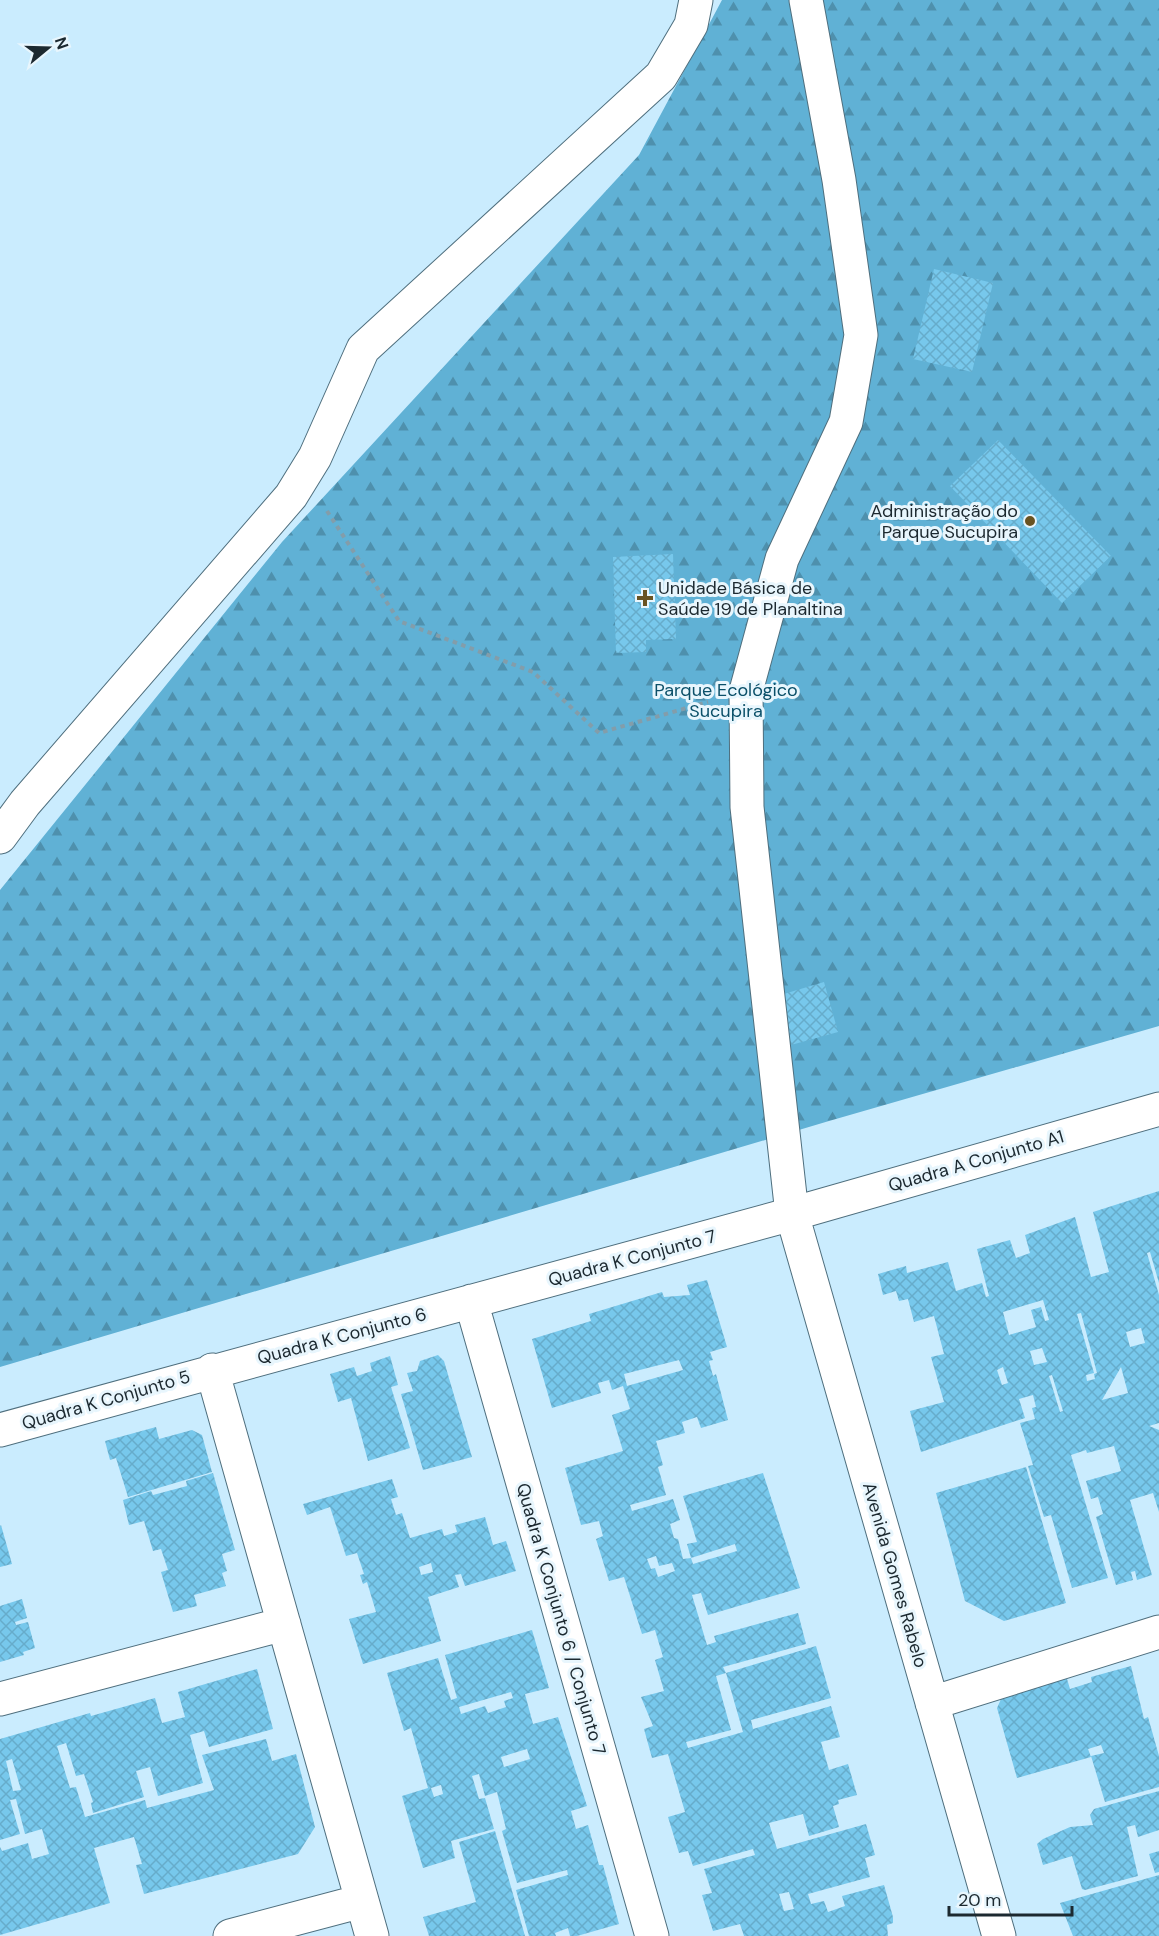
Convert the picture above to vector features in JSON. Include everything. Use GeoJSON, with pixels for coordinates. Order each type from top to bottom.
{"type":"FeatureCollection","features":[{"type":"Feature","properties":{"kind":"street"},"geometry":{"type":"LineString","coordinates":[[0,837],[26,803],[291,496],[315,458],[363,349],[661,76],[691,26],[696,0]]}},
{"type":"Feature","properties":{"kind":"street","name":"Avenida Gomes Rabelo"},"geometry":{"type":"LineString","coordinates":[[806,0],[839,180],[861,335],[846,422],[782,559],[746,691],[747,807],[792,1214],[999,1936]]}},
{"type":"Feature","properties":{"kind":"street","name":"Quadra A Conjunto A1"},"geometry":{"type":"LineString","coordinates":[[792,1214],[1159,1109]]}},
{"type":"Feature","properties":{"kind":"street","name":"Quadra K Conjunto 7"},"geometry":{"type":"LineString","coordinates":[[471,1301],[792,1214]]}},
{"type":"Feature","properties":{"kind":"street","name":"Quadra K Conjunto 6"},"geometry":{"type":"LineString","coordinates":[[212,1370],[471,1301]]}},
{"type":"Feature","properties":{"kind":"street","name":"Quadra K Conjunto 6 / Conjunto 7"},"geometry":{"type":"LineString","coordinates":[[471,1301],[652,1936]]}},
{"type":"Feature","properties":{"kind":"street"},"geometry":{"type":"LineString","coordinates":[[212,1370],[372,1936]]}},
{"type":"Feature","properties":{"kind":"street","name":"Quadra K Conjunto 5"},"geometry":{"type":"LineString","coordinates":[[0,1430],[212,1370]]}},
{"type":"Feature","properties":{"kind":"street"},"geometry":{"type":"LineString","coordinates":[[0,1699],[284,1624]]}},
{"type":"Feature","properties":{"kind":"street"},"geometry":{"type":"LineString","coordinates":[[932,1703],[1159,1632]]}},
{"type":"Feature","properties":{"kind":"street"},"geometry":{"type":"LineString","coordinates":[[230,1936],[362,1901]]}},
{"type":"Feature","properties":{"kind":"path"},"geometry":{"type":"LineString","coordinates":[[304,476],[399,621],[533,672],[599,733],[746,691]]}},
{"type":"Feature","properties":{"kind":"green space","name":"Parque Ecológico Sucupira"},"geometry":{"type":"Polygon","coordinates":[[[722,0],[1159,0],[1159,1026],[829,1121],[0,1367],[0,890],[282,542],[639,155],[722,0]]]}},
{"type":"Feature","properties":{"kind":"building"},"geometry":{"type":"Polygon","coordinates":[[[934,269],[993,283],[972,372],[913,359],[934,269]]]}},
{"type":"Feature","properties":{"kind":"building","name":"Administração do Parque Sucupira"},"geometry":{"type":"Polygon","coordinates":[[[998,440],[1111,556],[1062,603],[950,486],[998,440]]]}},
{"type":"Feature","properties":{"kind":"building","name":"Unidade Básica de Saúde 19 de Planaltina"},"geometry":{"type":"Polygon","coordinates":[[[673,554],[676,639],[646,640],[646,652],[616,653],[613,557],[673,554]]]}},
{"type":"Feature","properties":{"kind":"building"},"geometry":{"type":"Polygon","coordinates":[[[824,982],[838,1032],[791,1045],[777,996],[824,982]]]}},
{"type":"Feature","properties":{"kind":"building"},"geometry":{"type":"Polygon","coordinates":[[[1159,1191],[1159,1283],[1150,1252],[1147,1253],[1159,1295],[1159,1423],[1149,1426],[1159,1430],[1159,1512],[1153,1493],[1130,1500],[1152,1575],[1137,1580],[1135,1571],[1131,1572],[1133,1580],[1116,1585],[1096,1517],[1103,1514],[1098,1497],[1091,1499],[1086,1481],[1121,1471],[1114,1446],[1087,1453],[1086,1450],[1071,1455],[1108,1578],[1072,1588],[1051,1515],[1044,1517],[1028,1466],[1033,1465],[1020,1423],[1035,1419],[1032,1408],[1036,1407],[1033,1395],[1019,1399],[1025,1418],[921,1452],[910,1411],[944,1402],[931,1357],[944,1354],[934,1316],[914,1322],[908,1299],[899,1301],[896,1291],[883,1295],[878,1274],[906,1266],[907,1273],[948,1262],[956,1291],[982,1283],[986,1297],[989,1296],[977,1249],[1010,1240],[1016,1258],[1030,1253],[1025,1235],[1075,1217],[1091,1277],[1109,1272],[1093,1212],[1159,1191]],[[1043,1300],[1003,1312],[1009,1335],[1036,1327],[1031,1310],[1041,1307],[1045,1321],[1049,1320],[1043,1300]],[[1081,1313],[1077,1314],[1094,1373],[1086,1375],[1087,1381],[1095,1379],[1094,1374],[1097,1373],[1081,1313]],[[1141,1328],[1126,1332],[1130,1347],[1145,1343],[1141,1328]],[[1042,1348],[1030,1351],[1034,1365],[1047,1362],[1042,1348]],[[1003,1367],[997,1370],[1002,1385],[1008,1383],[1003,1367]],[[1121,1367],[1102,1400],[1128,1393],[1121,1367]],[[1052,1375],[1049,1376],[1060,1412],[1063,1411],[1052,1375]]]}},
{"type":"Feature","properties":{"kind":"building"},"geometry":{"type":"Polygon","coordinates":[[[707,1280],[727,1347],[710,1352],[713,1360],[709,1361],[713,1376],[716,1374],[728,1420],[701,1428],[697,1417],[682,1422],[685,1433],[656,1441],[663,1465],[658,1467],[666,1495],[630,1505],[632,1511],[673,1499],[680,1520],[670,1524],[674,1538],[678,1539],[683,1559],[691,1558],[687,1544],[697,1542],[683,1496],[763,1473],[800,1588],[708,1615],[701,1593],[692,1595],[707,1645],[716,1642],[714,1636],[798,1613],[806,1644],[723,1667],[726,1673],[816,1646],[831,1698],[751,1720],[753,1729],[831,1706],[840,1737],[821,1742],[829,1770],[848,1764],[857,1795],[838,1800],[839,1804],[833,1806],[839,1827],[809,1836],[803,1814],[769,1823],[777,1849],[866,1824],[875,1855],[865,1858],[870,1877],[808,1894],[811,1904],[824,1901],[828,1912],[845,1906],[842,1896],[884,1885],[893,1917],[893,1923],[887,1925],[888,1936],[744,1936],[740,1924],[713,1931],[702,1895],[712,1893],[704,1869],[755,1855],[753,1849],[693,1866],[688,1851],[679,1853],[668,1817],[685,1812],[668,1754],[652,1758],[644,1729],[653,1726],[641,1697],[664,1691],[655,1660],[663,1657],[655,1630],[642,1634],[624,1577],[609,1581],[596,1539],[603,1536],[599,1521],[581,1525],[565,1468],[623,1451],[612,1415],[630,1409],[623,1386],[612,1390],[609,1380],[598,1383],[601,1393],[552,1408],[532,1339],[591,1321],[589,1314],[662,1292],[664,1297],[690,1295],[687,1285],[707,1280]],[[679,1360],[624,1374],[627,1386],[683,1370],[679,1360]],[[735,1544],[691,1558],[693,1564],[737,1551],[735,1544]],[[656,1556],[647,1559],[651,1569],[655,1568],[658,1577],[675,1571],[672,1563],[659,1566],[656,1556]],[[726,1673],[716,1676],[731,1730],[686,1742],[688,1748],[743,1732],[726,1673]],[[789,1892],[779,1894],[784,1911],[794,1909],[789,1892]]]}},
{"type":"Feature","properties":{"kind":"building"},"geometry":{"type":"Polygon","coordinates":[[[438,1355],[444,1361],[472,1457],[423,1470],[401,1394],[413,1391],[407,1373],[417,1371],[420,1361],[438,1355]]]}},
{"type":"Feature","properties":{"kind":"building"},"geometry":{"type":"Polygon","coordinates":[[[390,1356],[398,1385],[391,1387],[410,1448],[368,1461],[351,1398],[338,1402],[330,1374],[354,1367],[357,1376],[372,1371],[370,1363],[390,1356]]]}},
{"type":"Feature","properties":{"kind":"building"},"geometry":{"type":"Polygon","coordinates":[[[156,1427],[159,1439],[192,1430],[202,1435],[212,1472],[128,1497],[116,1458],[110,1460],[105,1441],[156,1427]]]}},
{"type":"Feature","properties":{"kind":"building"},"geometry":{"type":"Polygon","coordinates":[[[1026,1467],[1066,1603],[1004,1621],[965,1601],[936,1493],[1026,1467]]]}},
{"type":"Feature","properties":{"kind":"building"},"geometry":{"type":"Polygon","coordinates":[[[213,1473],[235,1550],[222,1554],[227,1571],[222,1573],[226,1586],[194,1595],[197,1606],[173,1612],[161,1572],[168,1570],[161,1549],[153,1551],[144,1521],[129,1525],[123,1500],[151,1491],[153,1495],[187,1486],[186,1481],[213,1473]]]}},
{"type":"Feature","properties":{"kind":"building"},"geometry":{"type":"Polygon","coordinates":[[[392,1479],[398,1497],[391,1499],[396,1515],[402,1513],[410,1538],[442,1529],[444,1536],[457,1532],[455,1525],[485,1517],[493,1545],[506,1541],[516,1571],[465,1586],[461,1574],[455,1575],[459,1587],[428,1597],[441,1641],[363,1664],[349,1619],[376,1612],[367,1582],[363,1584],[360,1575],[364,1574],[357,1553],[346,1556],[330,1507],[307,1515],[303,1504],[392,1479]],[[431,1563],[419,1567],[421,1575],[433,1572],[431,1563]]]}},
{"type":"Feature","properties":{"kind":"building"},"geometry":{"type":"Polygon","coordinates":[[[0,1526],[12,1564],[0,1567],[0,1526]]]}},
{"type":"Feature","properties":{"kind":"building"},"geometry":{"type":"Polygon","coordinates":[[[22,1599],[27,1618],[15,1622],[16,1625],[28,1622],[35,1648],[23,1652],[24,1655],[0,1662],[0,1606],[22,1599]]]}},
{"type":"Feature","properties":{"kind":"building"},"geometry":{"type":"Polygon","coordinates":[[[532,1630],[549,1688],[525,1694],[533,1724],[558,1717],[587,1806],[571,1811],[576,1829],[588,1825],[599,1865],[603,1865],[619,1924],[577,1936],[570,1936],[568,1928],[555,1933],[556,1936],[529,1936],[516,1890],[568,1875],[567,1870],[517,1883],[502,1831],[506,1829],[497,1792],[485,1796],[479,1774],[472,1776],[479,1799],[485,1798],[494,1829],[451,1841],[455,1858],[423,1868],[402,1796],[428,1788],[411,1728],[404,1731],[387,1673],[438,1658],[451,1700],[457,1698],[445,1655],[532,1630]],[[511,1692],[459,1707],[461,1714],[485,1706],[488,1713],[506,1707],[504,1701],[513,1698],[511,1692]],[[527,1749],[501,1757],[504,1767],[530,1759],[527,1749]],[[441,1785],[431,1788],[434,1797],[443,1794],[441,1785]]]}},
{"type":"Feature","properties":{"kind":"building"},"geometry":{"type":"Polygon","coordinates":[[[1062,1662],[1070,1689],[1092,1682],[1091,1677],[1131,1666],[1144,1719],[1148,1717],[1159,1756],[1159,1787],[1105,1802],[1091,1756],[1104,1753],[1101,1745],[1088,1749],[1091,1757],[1017,1778],[997,1708],[1011,1677],[1062,1662]]]}},
{"type":"Feature","properties":{"kind":"building"},"geometry":{"type":"Polygon","coordinates":[[[257,1669],[273,1729],[209,1747],[204,1731],[190,1735],[203,1783],[158,1796],[150,1767],[136,1771],[144,1797],[93,1813],[91,1803],[93,1802],[84,1774],[76,1776],[66,1743],[57,1746],[70,1788],[76,1787],[85,1817],[145,1800],[147,1808],[214,1790],[202,1755],[266,1739],[272,1761],[296,1754],[315,1827],[298,1854],[144,1894],[136,1865],[142,1864],[134,1837],[94,1848],[110,1903],[0,1935],[0,1847],[2,1851],[28,1843],[32,1859],[49,1854],[42,1829],[25,1834],[16,1799],[10,1800],[20,1834],[0,1840],[0,1739],[90,1713],[91,1716],[155,1698],[162,1723],[185,1717],[178,1692],[257,1669]],[[12,1759],[6,1761],[13,1791],[21,1790],[12,1759]]]}},
{"type":"Feature","properties":{"kind":"building"},"geometry":{"type":"Polygon","coordinates":[[[1159,1791],[1159,1830],[1138,1837],[1135,1825],[1127,1827],[1138,1876],[1085,1890],[1082,1889],[1072,1856],[1043,1865],[1037,1844],[1043,1839],[1070,1827],[1093,1825],[1090,1815],[1094,1809],[1159,1791]]]}},
{"type":"Feature","properties":{"kind":"building"},"geometry":{"type":"Polygon","coordinates":[[[495,1831],[525,1936],[429,1936],[423,1917],[476,1902],[459,1842],[495,1831]]]}},
{"type":"Feature","properties":{"kind":"building"},"geometry":{"type":"Polygon","coordinates":[[[1159,1851],[1159,1872],[1155,1873],[1149,1854],[1159,1851]]]}},
{"type":"Feature","properties":{"kind":"building"},"geometry":{"type":"Polygon","coordinates":[[[1159,1875],[1159,1936],[1073,1936],[1060,1903],[1159,1875]]]}},
{"type":"Feature","properties":{"kind":"place","name":"Administração do Parque Sucupira"},"geometry":{"type":"Point","coordinates":[1030,521]}},
{"type":"Feature","properties":{"kind":"place","name":"Unidade Básica de Saúde 19 de Planaltina"},"geometry":{"type":"Point","coordinates":[645,598]}}]}
